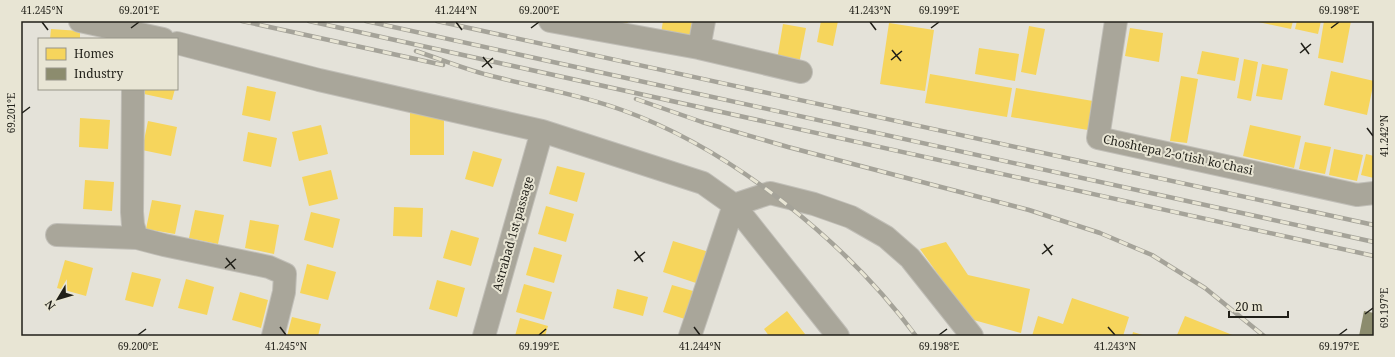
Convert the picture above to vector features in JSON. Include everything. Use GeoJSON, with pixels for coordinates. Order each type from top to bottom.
{"type":"FeatureCollection","features":[{"type":"Feature","properties":{"kind":"street"},"geometry":{"type":"LineString","coordinates":[[80,21],[133,35],[155,38]]}},
{"type":"Feature","properties":{"kind":"street"},"geometry":{"type":"LineString","coordinates":[[550,21],[699,48],[801,72]]}},
{"type":"Feature","properties":{"kind":"street"},"geometry":{"type":"LineString","coordinates":[[699,48],[704,21]]}},
{"type":"Feature","properties":{"kind":"street","name":"Choshtepa 2-o'tish ko'chasi"},"geometry":{"type":"LineString","coordinates":[[1116,21],[1098,138],[1357,194],[1374,193]]}},
{"type":"Feature","properties":{"kind":"street"},"geometry":{"type":"LineString","coordinates":[[178,43],[319,80],[542,131],[703,183],[734,205],[838,336]]}},
{"type":"Feature","properties":{"kind":"street"},"geometry":{"type":"LineString","coordinates":[[133,90],[132,212],[133,225],[137,238]]}},
{"type":"Feature","properties":{"kind":"street","name":"Astrabad 1st passage"},"geometry":{"type":"LineString","coordinates":[[484,336],[542,131]]}},
{"type":"Feature","properties":{"kind":"street"},"geometry":{"type":"LineString","coordinates":[[734,205],[770,193],[814,204],[851,217],[886,237],[910,258],[972,336]]}},
{"type":"Feature","properties":{"kind":"street"},"geometry":{"type":"LineString","coordinates":[[690,336],[734,205]]}},
{"type":"Feature","properties":{"kind":"street"},"geometry":{"type":"LineString","coordinates":[[57,235],[137,238],[269,267],[285,274],[284,292],[273,336]]}},
{"type":"Feature","properties":{"kind":"building: Homes"},"geometry":{"type":"Polygon","coordinates":[[[603,21],[628,21],[627,26],[603,21]]]}},
{"type":"Feature","properties":{"kind":"building: Homes"},"geometry":{"type":"Polygon","coordinates":[[[663,21],[694,21],[691,38],[661,33],[663,21]]]}},
{"type":"Feature","properties":{"kind":"building: Homes"},"geometry":{"type":"Polygon","coordinates":[[[821,21],[838,21],[833,46],[817,42],[821,21]]]}},
{"type":"Feature","properties":{"kind":"building: Homes"},"geometry":{"type":"Polygon","coordinates":[[[1254,21],[1293,21],[1291,29],[1254,21]]]}},
{"type":"Feature","properties":{"kind":"building: Homes"},"geometry":{"type":"Polygon","coordinates":[[[1297,21],[1321,21],[1318,34],[1295,29],[1297,21]]]}},
{"type":"Feature","properties":{"kind":"building: Homes"},"geometry":{"type":"Polygon","coordinates":[[[1324,21],[1351,21],[1343,63],[1318,58],[1324,21]]]}},
{"type":"Feature","properties":{"kind":"building: Homes"},"geometry":{"type":"Polygon","coordinates":[[[889,23],[934,30],[925,91],[880,84],[889,23]]]}},
{"type":"Feature","properties":{"kind":"building: Homes"},"geometry":{"type":"Polygon","coordinates":[[[783,24],[806,28],[799,64],[777,60],[783,24]]]}},
{"type":"Feature","properties":{"kind":"building: Homes"},"geometry":{"type":"Polygon","coordinates":[[[1029,26],[1045,29],[1036,75],[1021,72],[1029,26]]]}},
{"type":"Feature","properties":{"kind":"building: Homes"},"geometry":{"type":"Polygon","coordinates":[[[1130,28],[1163,33],[1159,62],[1125,56],[1130,28]]]}},
{"type":"Feature","properties":{"kind":"building: Homes"},"geometry":{"type":"Polygon","coordinates":[[[51,29],[80,31],[80,38],[50,38],[51,29]]]}},
{"type":"Feature","properties":{"kind":"building: Homes"},"geometry":{"type":"Polygon","coordinates":[[[979,48],[1019,54],[1015,81],[975,74],[979,48]]]}},
{"type":"Feature","properties":{"kind":"building: Homes"},"geometry":{"type":"Polygon","coordinates":[[[1202,51],[1239,58],[1235,81],[1197,74],[1202,51]]]}},
{"type":"Feature","properties":{"kind":"building: Homes"},"geometry":{"type":"Polygon","coordinates":[[[1244,59],[1258,62],[1251,101],[1237,98],[1244,59]]]}},
{"type":"Feature","properties":{"kind":"building: Homes"},"geometry":{"type":"Polygon","coordinates":[[[1262,64],[1288,69],[1282,100],[1256,96],[1262,64]]]}},
{"type":"Feature","properties":{"kind":"building: Homes"},"geometry":{"type":"Polygon","coordinates":[[[1331,71],[1374,81],[1367,115],[1324,105],[1331,71]]]}},
{"type":"Feature","properties":{"kind":"building: Homes"},"geometry":{"type":"Polygon","coordinates":[[[930,74],[1012,88],[1007,117],[925,103],[930,74]]]}},
{"type":"Feature","properties":{"kind":"building: Homes"},"geometry":{"type":"Polygon","coordinates":[[[1181,76],[1198,79],[1187,143],[1170,141],[1181,76]]]}},
{"type":"Feature","properties":{"kind":"building: Homes"},"geometry":{"type":"Polygon","coordinates":[[[247,86],[276,92],[270,121],[242,115],[247,86]]]}},
{"type":"Feature","properties":{"kind":"building: Homes"},"geometry":{"type":"Polygon","coordinates":[[[1016,88],[1093,101],[1088,130],[1011,117],[1016,88]]]}},
{"type":"Feature","properties":{"kind":"building: Homes"},"geometry":{"type":"Polygon","coordinates":[[[145,90],[175,90],[172,100],[144,94],[145,90]]]}},
{"type":"Feature","properties":{"kind":"building: Homes"},"geometry":{"type":"Polygon","coordinates":[[[410,112],[444,112],[444,155],[410,155],[410,112]]]}},
{"type":"Feature","properties":{"kind":"building: Homes"},"geometry":{"type":"Polygon","coordinates":[[[80,118],[110,120],[108,149],[79,147],[80,118]]]}},
{"type":"Feature","properties":{"kind":"building: Homes"},"geometry":{"type":"Polygon","coordinates":[[[148,121],[177,127],[171,156],[142,150],[148,121]]]}},
{"type":"Feature","properties":{"kind":"building: Homes"},"geometry":{"type":"Polygon","coordinates":[[[321,125],[328,154],[299,161],[292,132],[321,125]]]}},
{"type":"Feature","properties":{"kind":"building: Homes"},"geometry":{"type":"Polygon","coordinates":[[[1250,125],[1301,136],[1294,168],[1243,156],[1250,125]]]}},
{"type":"Feature","properties":{"kind":"building: Homes"},"geometry":{"type":"Polygon","coordinates":[[[248,132],[277,138],[271,167],[243,161],[248,132]]]}},
{"type":"Feature","properties":{"kind":"building: Homes"},"geometry":{"type":"Polygon","coordinates":[[[1305,142],[1331,147],[1325,174],[1299,169],[1305,142]]]}},
{"type":"Feature","properties":{"kind":"building: Homes"},"geometry":{"type":"Polygon","coordinates":[[[1334,149],[1363,155],[1357,181],[1329,175],[1334,149]]]}},
{"type":"Feature","properties":{"kind":"building: Homes"},"geometry":{"type":"Polygon","coordinates":[[[473,151],[502,159],[493,187],[465,179],[473,151]]]}},
{"type":"Feature","properties":{"kind":"building: Homes"},"geometry":{"type":"Polygon","coordinates":[[[1366,154],[1374,156],[1374,178],[1361,175],[1366,154]]]}},
{"type":"Feature","properties":{"kind":"building: Homes"},"geometry":{"type":"Polygon","coordinates":[[[557,166],[585,173],[577,202],[549,194],[557,166]]]}},
{"type":"Feature","properties":{"kind":"building: Homes"},"geometry":{"type":"Polygon","coordinates":[[[331,170],[338,199],[309,206],[302,177],[331,170]]]}},
{"type":"Feature","properties":{"kind":"building: Homes"},"geometry":{"type":"Polygon","coordinates":[[[85,180],[114,182],[112,211],[83,209],[85,180]]]}},
{"type":"Feature","properties":{"kind":"building: Homes"},"geometry":{"type":"Polygon","coordinates":[[[152,200],[181,205],[175,234],[146,229],[152,200]]]}},
{"type":"Feature","properties":{"kind":"building: Homes"},"geometry":{"type":"Polygon","coordinates":[[[546,206],[574,214],[566,242],[538,234],[546,206]]]}},
{"type":"Feature","properties":{"kind":"building: Homes"},"geometry":{"type":"Polygon","coordinates":[[[394,207],[423,208],[422,237],[393,236],[394,207]]]}},
{"type":"Feature","properties":{"kind":"building: Homes"},"geometry":{"type":"Polygon","coordinates":[[[195,210],[224,215],[218,244],[189,238],[195,210]]]}},
{"type":"Feature","properties":{"kind":"building: Homes"},"geometry":{"type":"Polygon","coordinates":[[[311,212],[340,219],[333,248],[304,240],[311,212]]]}},
{"type":"Feature","properties":{"kind":"building: Homes"},"geometry":{"type":"Polygon","coordinates":[[[250,220],[279,225],[274,254],[245,248],[250,220]]]}},
{"type":"Feature","properties":{"kind":"building: Homes"},"geometry":{"type":"Polygon","coordinates":[[[451,230],[479,238],[471,266],[443,258],[451,230]]]}},
{"type":"Feature","properties":{"kind":"building: Homes"},"geometry":{"type":"Polygon","coordinates":[[[673,241],[709,252],[699,284],[663,272],[673,241]]]}},
{"type":"Feature","properties":{"kind":"building: Homes"},"geometry":{"type":"Polygon","coordinates":[[[946,242],[968,275],[1030,289],[1021,333],[970,319],[920,249],[946,242]]]}},
{"type":"Feature","properties":{"kind":"building: Homes"},"geometry":{"type":"Polygon","coordinates":[[[534,247],[562,255],[554,283],[526,275],[534,247]]]}},
{"type":"Feature","properties":{"kind":"building: Homes"},"geometry":{"type":"Polygon","coordinates":[[[65,260],[93,268],[86,296],[57,288],[65,260]]]}},
{"type":"Feature","properties":{"kind":"building: Homes"},"geometry":{"type":"Polygon","coordinates":[[[307,264],[336,272],[328,300],[300,293],[307,264]]]}},
{"type":"Feature","properties":{"kind":"building: Homes"},"geometry":{"type":"Polygon","coordinates":[[[132,272],[161,279],[153,307],[125,300],[132,272]]]}},
{"type":"Feature","properties":{"kind":"building: Homes"},"geometry":{"type":"Polygon","coordinates":[[[186,279],[214,287],[207,315],[178,308],[186,279]]]}},
{"type":"Feature","properties":{"kind":"building: Homes"},"geometry":{"type":"Polygon","coordinates":[[[437,280],[465,288],[457,317],[429,309],[437,280]]]}},
{"type":"Feature","properties":{"kind":"building: Homes"},"geometry":{"type":"Polygon","coordinates":[[[524,284],[552,292],[544,320],[516,312],[524,284]]]}},
{"type":"Feature","properties":{"kind":"building: Homes"},"geometry":{"type":"Polygon","coordinates":[[[672,285],[700,293],[691,321],[663,312],[672,285]]]}},
{"type":"Feature","properties":{"kind":"building: Homes"},"geometry":{"type":"Polygon","coordinates":[[[617,289],[648,297],[643,316],[613,308],[617,289]]]}},
{"type":"Feature","properties":{"kind":"building: Homes"},"geometry":{"type":"Polygon","coordinates":[[[240,292],[268,300],[261,328],[232,320],[240,292]]]}},
{"type":"Feature","properties":{"kind":"building: Homes"},"geometry":{"type":"Polygon","coordinates":[[[1072,298],[1129,317],[1123,336],[1032,336],[1038,316],[1063,324],[1072,298]]]}},
{"type":"Feature","properties":{"kind":"building: Homes"},"geometry":{"type":"Polygon","coordinates":[[[787,311],[805,334],[803,336],[769,336],[764,329],[787,311]]]}},
{"type":"Feature","properties":{"kind":"building: Homes"},"geometry":{"type":"Polygon","coordinates":[[[1185,316],[1235,336],[1177,335],[1185,316]]]}},
{"type":"Feature","properties":{"kind":"building: Homes"},"geometry":{"type":"Polygon","coordinates":[[[292,317],[321,324],[318,336],[287,336],[292,317]]]}},
{"type":"Feature","properties":{"kind":"building: Homes"},"geometry":{"type":"Polygon","coordinates":[[[520,318],[548,326],[545,336],[515,336],[520,318]]]}},
{"type":"Feature","properties":{"kind":"building: Homes"},"geometry":{"type":"Polygon","coordinates":[[[1133,332],[1146,336],[1132,336],[1133,332]]]}},
{"type":"Feature","properties":{"kind":"building: Industry"},"geometry":{"type":"Polygon","coordinates":[[[1364,311],[1374,313],[1374,336],[1359,336],[1364,311]]]}},
{"type":"Feature","properties":{"kind":"railway"},"geometry":{"type":"LineString","coordinates":[[242,21],[443,65]]}},
{"type":"Feature","properties":{"kind":"railway"},"geometry":{"type":"LineString","coordinates":[[309,21],[1374,256]]}},
{"type":"Feature","properties":{"kind":"railway"},"geometry":{"type":"LineString","coordinates":[[366,21],[1374,242]]}},
{"type":"Feature","properties":{"kind":"railway"},"geometry":{"type":"LineString","coordinates":[[437,21],[1374,225]]}},
{"type":"Feature","properties":{"kind":"railway"},"geometry":{"type":"LineString","coordinates":[[416,51],[479,73],[605,104],[663,127],[705,149],[745,174],[822,234],[888,301],[916,336]]}},
{"type":"Feature","properties":{"kind":"railway"},"geometry":{"type":"LineString","coordinates":[[636,99],[702,122],[788,147],[1029,210],[1100,233],[1152,255],[1205,288],[1264,336]]}}]}
